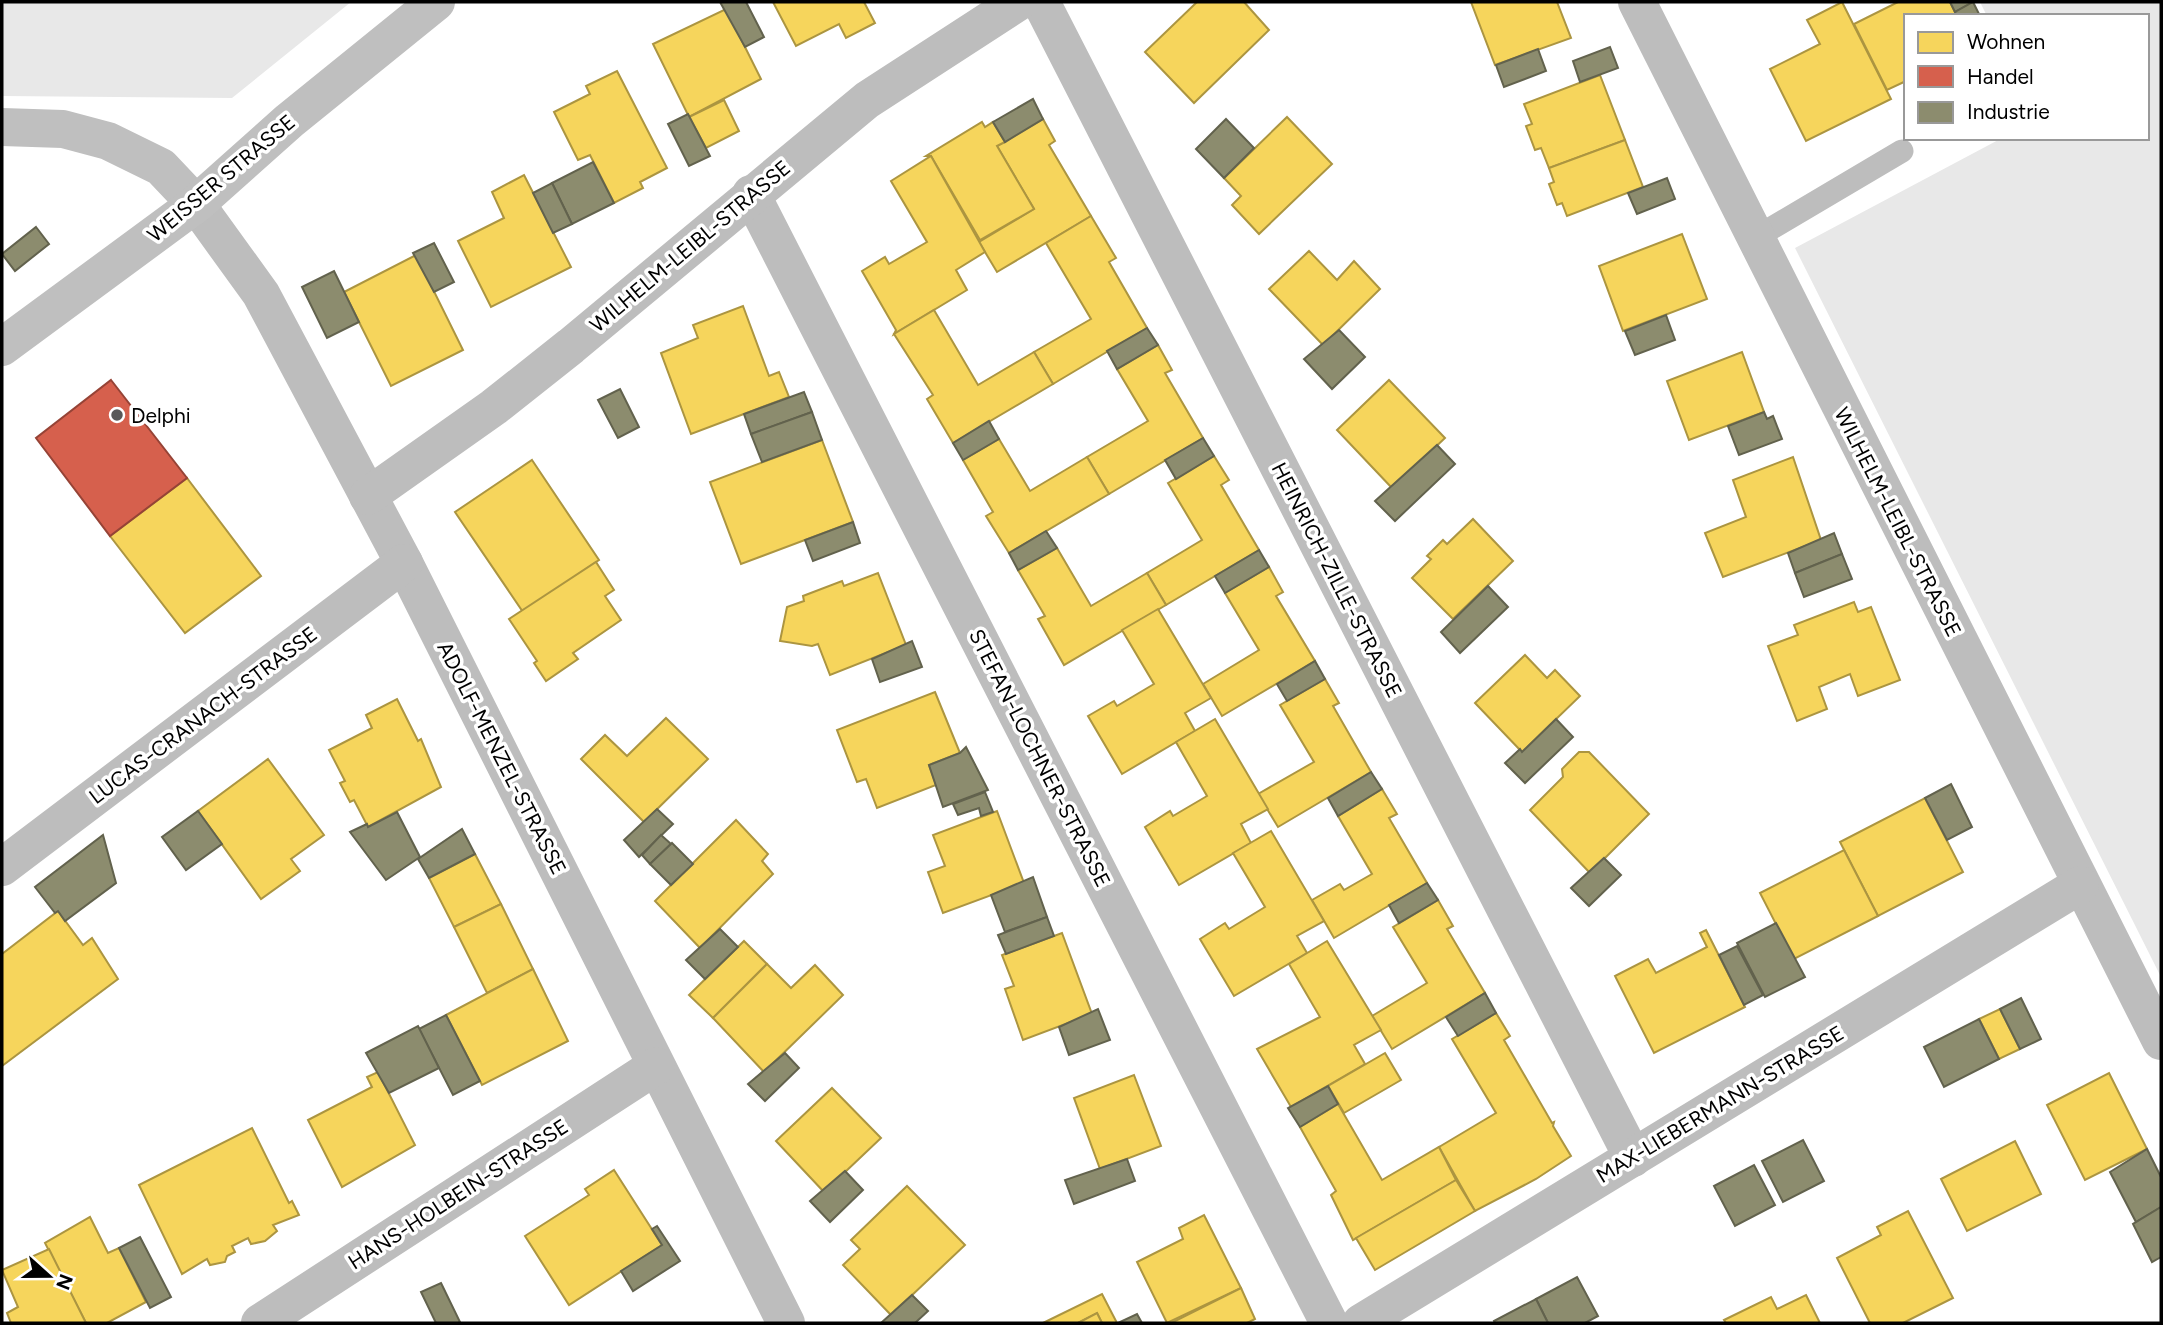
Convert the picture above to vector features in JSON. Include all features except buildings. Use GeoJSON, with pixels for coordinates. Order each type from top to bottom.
{"type":"FeatureCollection","features":[{"type":"Feature","properties":{"kind":"street","name":"WEISSER STRASSE"},"geometry":{"type":"LineString","coordinates":[[2,347],[196,204],[289,121],[436,2]]}},
{"type":"Feature","properties":{"kind":"street","name":"WILHELM-LEIBL-STRASSE"},"geometry":{"type":"LineString","coordinates":[[368,496],[494,407],[867,100],[1018,2]]}},
{"type":"Feature","properties":{"kind":"street","name":"HEINRICH-ZILLE-STRASSE"},"geometry":{"type":"LineString","coordinates":[[1041,2],[1633,1158]]}},
{"type":"Feature","properties":{"kind":"street","name":"WILHELM-LEIBL-STRASSE"},"geometry":{"type":"LineString","coordinates":[[1637,2],[2080,886],[2161,1041]]}},
{"type":"Feature","properties":{"kind":"street"},"geometry":{"type":"LineString","coordinates":[[2,127],[63,129],[108,141],[161,167],[196,204]]}},
{"type":"Feature","properties":{"kind":"street","name":"STEFAN-LOCHNER-STRASSE"},"geometry":{"type":"LineString","coordinates":[[751,194],[1329,1323]]}},
{"type":"Feature","properties":{"kind":"street","name":"ADOLF-MENZEL-STRASSE"},"geometry":{"type":"LineString","coordinates":[[196,204],[261,294],[404,563],[786,1323]]}},
{"type":"Feature","properties":{"kind":"street","name":"LUCAS-CRANACH-STRASSE"},"geometry":{"type":"LineString","coordinates":[[2,867],[404,563]]}},
{"type":"Feature","properties":{"kind":"street","name":"MAX-LIEBERMANN-STRASSE"},"geometry":{"type":"LineString","coordinates":[[1361,1323],[2080,886]]}},
{"type":"Feature","properties":{"kind":"street","name":"HANS-HOLBEIN-STRASSE"},"geometry":{"type":"LineString","coordinates":[[260,1323],[656,1066]]}},
{"type":"Feature","properties":{"kind":"lane"},"geometry":{"type":"LineString","coordinates":[[1755,238],[1902,151]]}},
{"type":"Feature","properties":{"kind":"shaded area"},"geometry":{"type":"Polygon","coordinates":[[[2,2],[351,2],[232,98],[2,96],[2,2]]]}},
{"type":"Feature","properties":{"kind":"shaded area"},"geometry":{"type":"Polygon","coordinates":[[[1980,2],[2161,2],[2161,977],[1795,248],[1998,140],[2149,140],[2149,14],[1986,14],[1980,2]]]}},
{"type":"Feature","properties":{"kind":"place","name":"Delphi"},"geometry":{"type":"Point","coordinates":[117,415]}}]}
